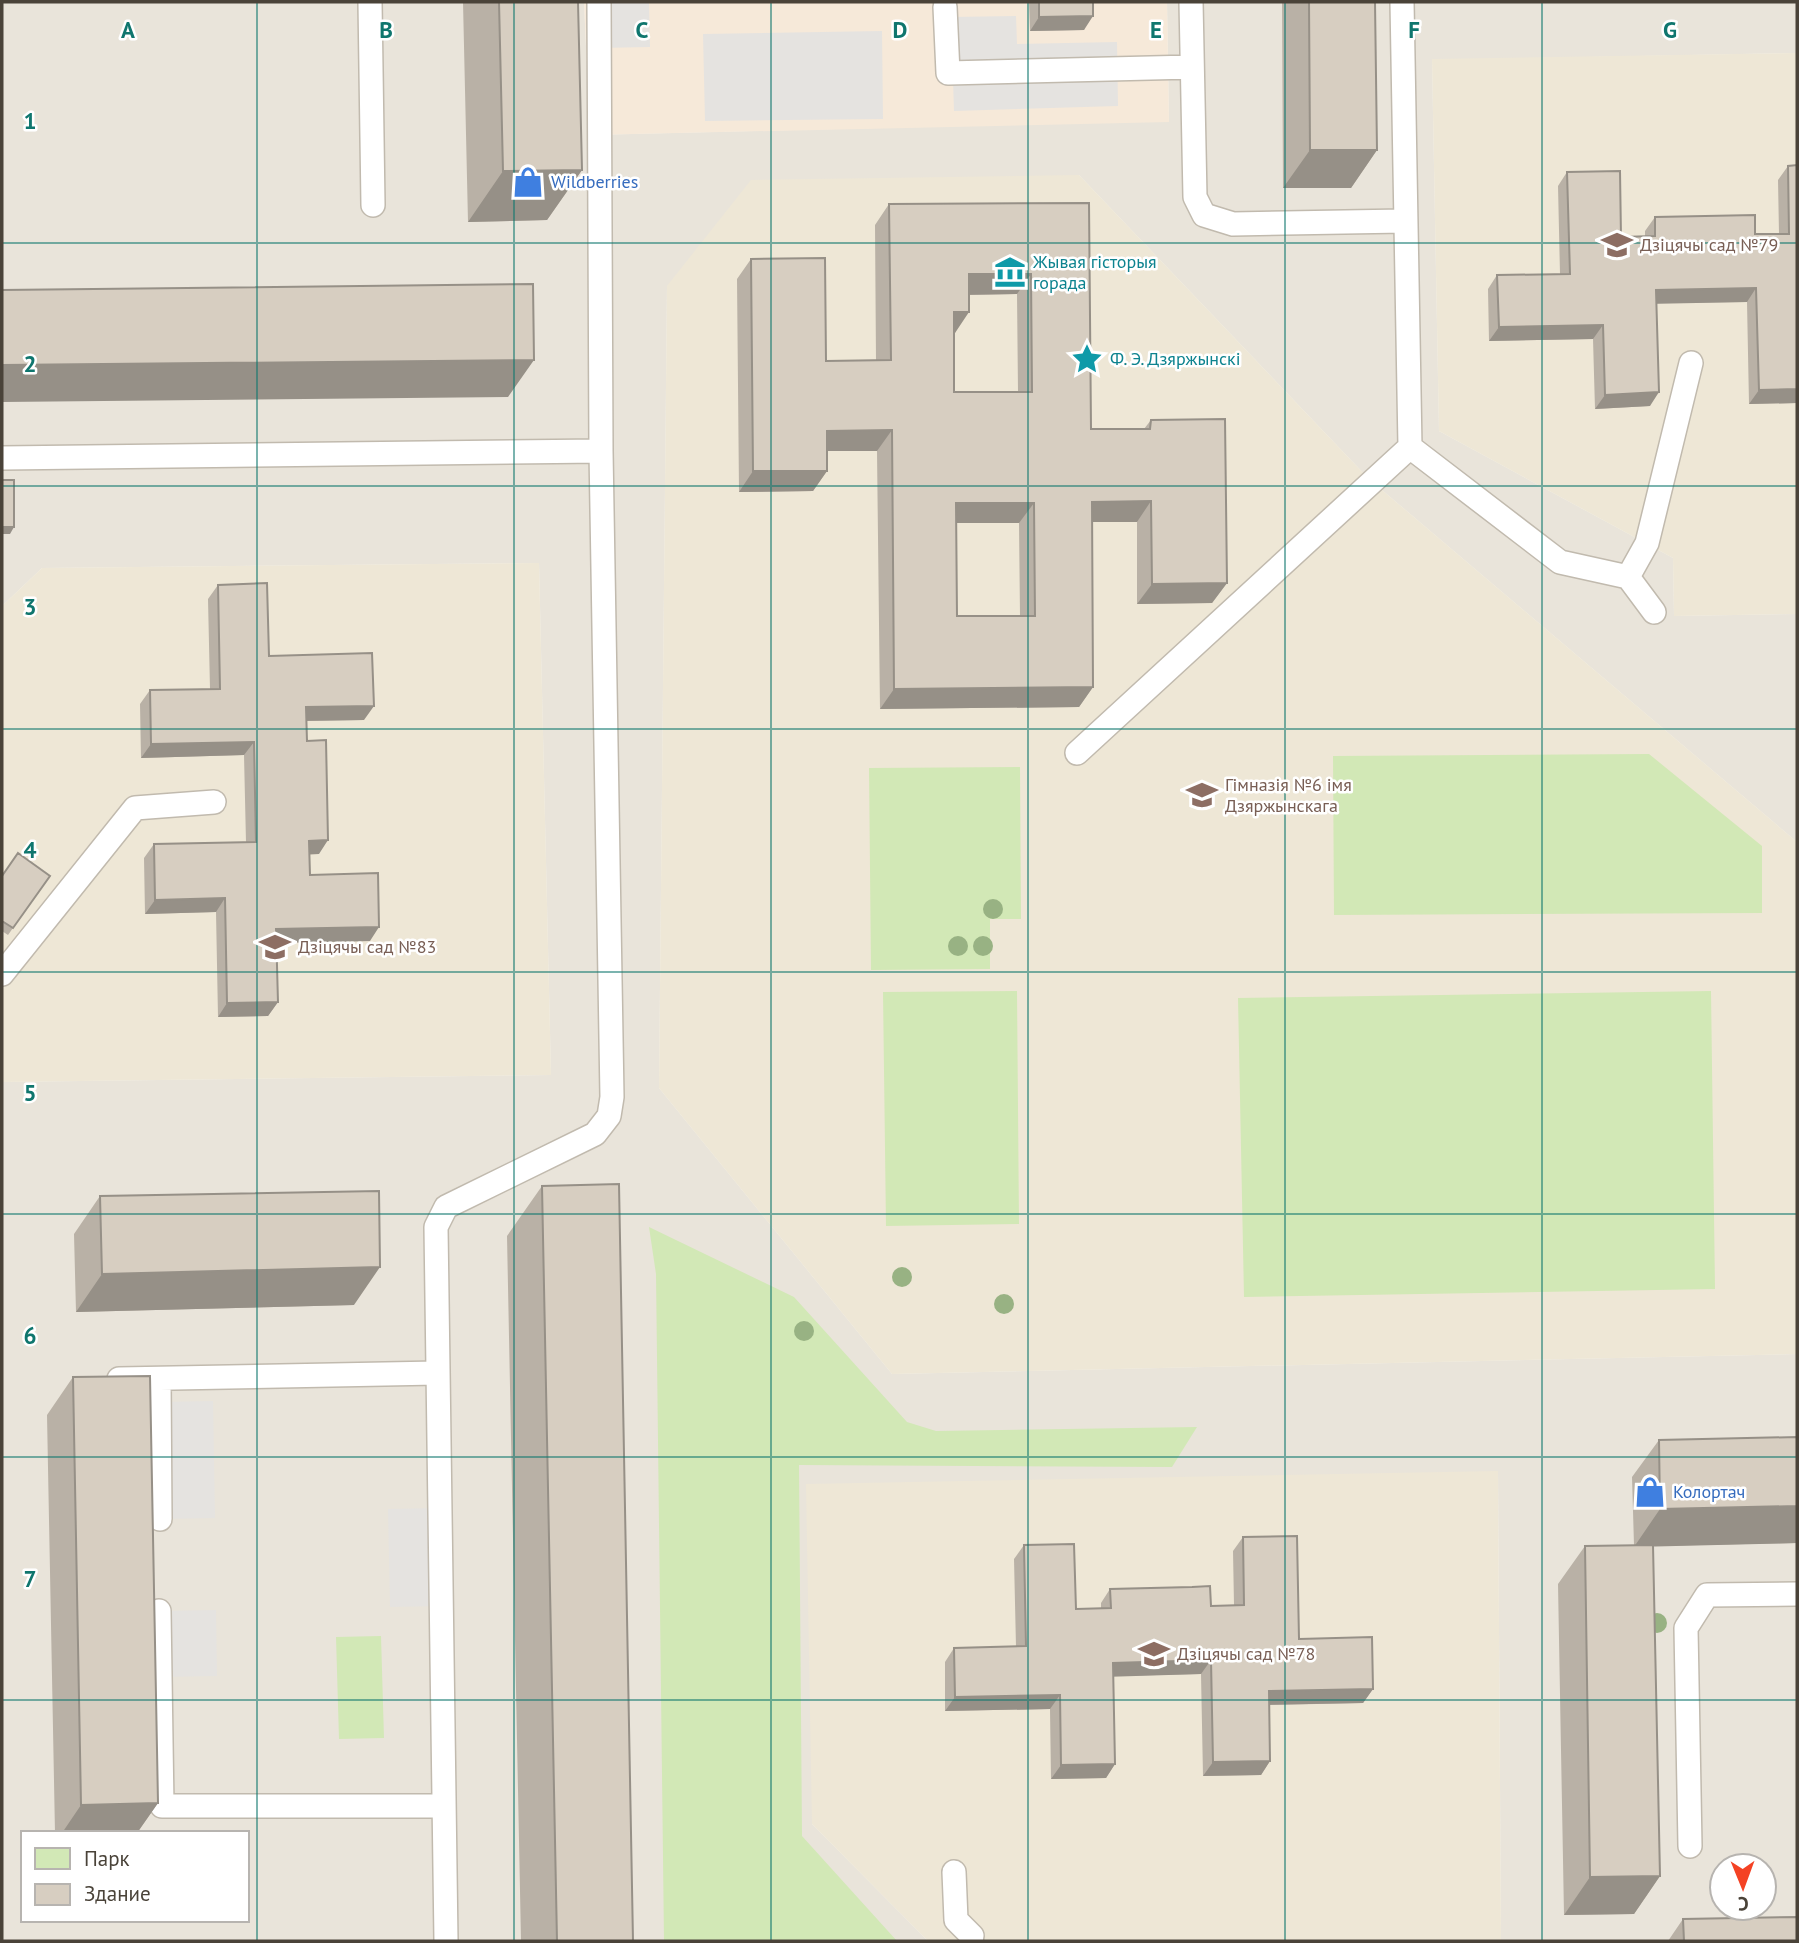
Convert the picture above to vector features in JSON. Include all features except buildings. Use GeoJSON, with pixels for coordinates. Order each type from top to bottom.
{"type":"FeatureCollection","features":[{"type":"Feature","properties":{"kind":"lane"},"geometry":{"type":"LineString","coordinates":[[370,2],[373,205]]}},
{"type":"Feature","properties":{"kind":"lane"},"geometry":{"type":"LineString","coordinates":[[446,1941],[436,1227],[446,1207],[595,1134],[608,1116],[612,1097],[601,451],[599,2]]}},
{"type":"Feature","properties":{"kind":"lane"},"geometry":{"type":"LineString","coordinates":[[1191,2],[1195,197],[1204,215],[1233,224],[1404,221]]}},
{"type":"Feature","properties":{"kind":"lane"},"geometry":{"type":"LineString","coordinates":[[1077,753],[1410,447],[1402,2]]}},
{"type":"Feature","properties":{"kind":"lane"},"geometry":{"type":"LineString","coordinates":[[945,7],[948,74],[1192,67]]}},
{"type":"Feature","properties":{"kind":"lane"},"geometry":{"type":"LineString","coordinates":[[1628,577],[1647,543],[1691,363]]}},
{"type":"Feature","properties":{"kind":"lane"},"geometry":{"type":"LineString","coordinates":[[1410,447],[1560,562],[1628,577],[1654,612]]}},
{"type":"Feature","properties":{"kind":"lane"},"geometry":{"type":"LineString","coordinates":[[2,458],[601,451]]}},
{"type":"Feature","properties":{"kind":"lane"},"geometry":{"type":"LineString","coordinates":[[2,974],[135,808],[214,802]]}},
{"type":"Feature","properties":{"kind":"lane"},"geometry":{"type":"LineString","coordinates":[[113,1380],[437,1373]]}},
{"type":"Feature","properties":{"kind":"lane"},"geometry":{"type":"LineString","coordinates":[[159,1379],[160,1519]]}},
{"type":"Feature","properties":{"kind":"lane"},"geometry":{"type":"LineString","coordinates":[[1690,1846],[1686,1628],[1707,1595],[1797,1594]]}},
{"type":"Feature","properties":{"kind":"lane"},"geometry":{"type":"LineString","coordinates":[[159,1611],[162,1806],[444,1805]]}},
{"type":"Feature","properties":{"kind":"lane"},"geometry":{"type":"LineString","coordinates":[[954,1872],[956,1920],[972,1936]]}},
{"type":"Feature","properties":{"kind":"shaded area"},"geometry":{"type":"Polygon","coordinates":[[[2,2],[584,2],[590,135],[1169,121],[1167,2],[1797,2],[1797,53],[1432,60],[1439,431],[1673,558],[1674,616],[1797,614],[1797,842],[1369,479],[1079,175],[667,286],[659,1088],[892,1374],[1797,1354],[1797,1941],[1501,1941],[1498,1471],[812,1824],[928,1941],[2,1941],[2,1082],[551,1075],[539,563],[42,568],[2,606],[2,2]]]}},
{"type":"Feature","properties":{"kind":"shaded area"},"geometry":{"type":"Polygon","coordinates":[[[584,2],[1167,2],[1169,122],[590,135],[584,2]]]}},
{"type":"Feature","properties":{"kind":"shaded area"},"geometry":{"type":"Polygon","coordinates":[[[599,2],[649,2],[650,47],[599,48],[599,2]]]}},
{"type":"Feature","properties":{"kind":"shaded area"},"geometry":{"type":"Polygon","coordinates":[[[1016,16],[1017,44],[1117,42],[1118,106],[954,111],[951,17],[1016,16]]]}},
{"type":"Feature","properties":{"kind":"shaded area"},"geometry":{"type":"Polygon","coordinates":[[[882,31],[883,119],[705,121],[703,34],[882,31]]]}},
{"type":"Feature","properties":{"kind":"shaded area","name":"Дзіцячы сад №79"},"geometry":{"type":"Polygon","coordinates":[[[1797,53],[1797,614],[1674,616],[1673,558],[1439,431],[1432,59],[1797,53]]]}},
{"type":"Feature","properties":{"kind":"shaded area","name":"Гімназія №6 імя Дзяржынскага"},"geometry":{"type":"Polygon","coordinates":[[[1079,175],[1369,479],[1797,842],[1797,1354],[892,1374],[659,1088],[667,286],[751,180],[1079,175]]]}},
{"type":"Feature","properties":{"kind":"shaded area","name":"Дзіцячы сад №83"},"geometry":{"type":"Polygon","coordinates":[[[539,563],[551,1075],[2,1082],[2,606],[42,568],[539,563]]]}},
{"type":"Feature","properties":{"kind":"shaded area"},"geometry":{"type":"Polygon","coordinates":[[[213,1401],[215,1518],[160,1519],[159,1402],[213,1401]]]}},
{"type":"Feature","properties":{"kind":"shaded area","name":"Дзіцячы сад №78"},"geometry":{"type":"Polygon","coordinates":[[[1498,1471],[1501,1941],[928,1941],[812,1824],[806,1484],[1498,1471]]]}},
{"type":"Feature","properties":{"kind":"shaded area"},"geometry":{"type":"Polygon","coordinates":[[[439,1508],[441,1606],[390,1607],[388,1509],[439,1508]]]}},
{"type":"Feature","properties":{"kind":"shaded area"},"geometry":{"type":"Polygon","coordinates":[[[216,1610],[217,1676],[160,1677],[159,1611],[216,1610]]]}},
{"type":"Feature","properties":{"kind":"green space"},"geometry":{"type":"Polygon","coordinates":[[[1649,754],[1762,846],[1762,913],[1334,915],[1333,756],[1649,754]]]}},
{"type":"Feature","properties":{"kind":"green space"},"geometry":{"type":"Polygon","coordinates":[[[1020,767],[1021,919],[990,919],[990,969],[871,970],[869,768],[1020,767]]]}},
{"type":"Feature","properties":{"kind":"green space"},"geometry":{"type":"Polygon","coordinates":[[[1017,991],[1019,1224],[886,1226],[883,992],[1017,991]]]}},
{"type":"Feature","properties":{"kind":"green space"},"geometry":{"type":"Polygon","coordinates":[[[1711,991],[1715,1289],[1244,1297],[1238,998],[1711,991]]]}},
{"type":"Feature","properties":{"kind":"green space"},"geometry":{"type":"Polygon","coordinates":[[[649,1227],[794,1297],[907,1422],[936,1431],[1197,1427],[1172,1467],[799,1465],[802,1836],[897,1941],[664,1941],[656,1274],[649,1227]]]}},
{"type":"Feature","properties":{"kind":"green space"},"geometry":{"type":"Polygon","coordinates":[[[381,1636],[384,1738],[339,1739],[336,1637],[381,1636]]]}},
{"type":"Feature","properties":{"kind":"place","name":"Wildberries"},"geometry":{"type":"Point","coordinates":[528,182]}},
{"type":"Feature","properties":{"kind":"place","name":"Дзіцячы сад №79"},"geometry":{"type":"Point","coordinates":[1617,245]}},
{"type":"Feature","properties":{"kind":"place","name":"Жывая гісторыя горада"},"geometry":{"type":"Point","coordinates":[1010,272]}},
{"type":"Feature","properties":{"kind":"place","name":"Ф. Э. Дзяржынскі"},"geometry":{"type":"Point","coordinates":[1087,359]}},
{"type":"Feature","properties":{"kind":"place","name":"Гімназія №6 імя Дзяржынскага"},"geometry":{"type":"Point","coordinates":[1202,795]}},
{"type":"Feature","properties":{"kind":"place","name":"Дзіцячы сад №83"},"geometry":{"type":"Point","coordinates":[275,947]}},
{"type":"Feature","properties":{"kind":"place","name":"Колортач"},"geometry":{"type":"Point","coordinates":[1650,1492]}},
{"type":"Feature","properties":{"kind":"place","name":"Дзіцячы сад №78"},"geometry":{"type":"Point","coordinates":[1154,1654]}}]}
